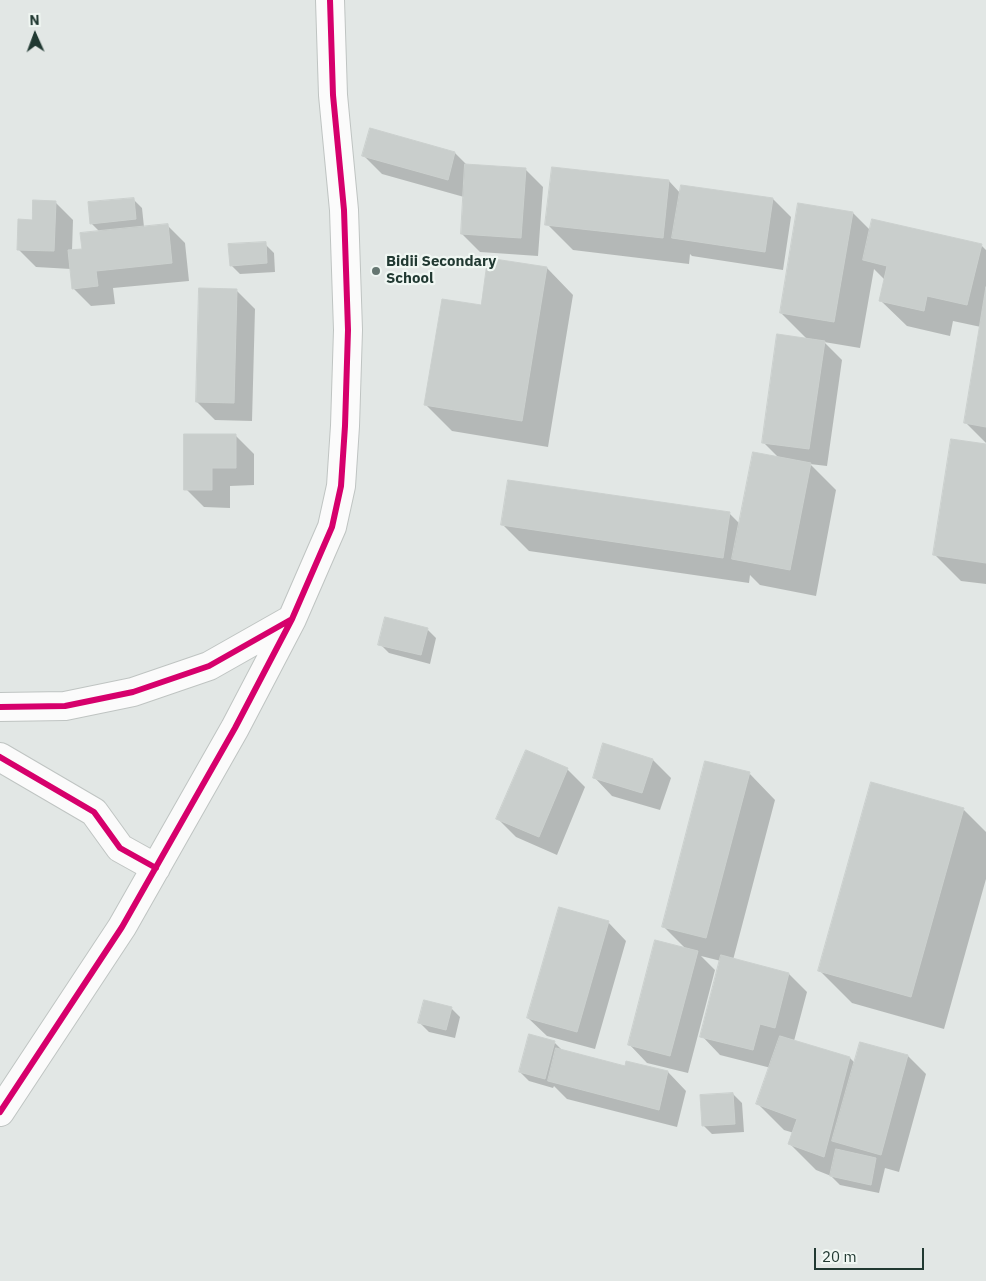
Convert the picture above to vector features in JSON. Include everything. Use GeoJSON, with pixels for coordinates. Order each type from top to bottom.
{"type":"FeatureCollection","features":[{"type":"Feature","properties":{"kind":"street"},"geometry":{"type":"LineString","coordinates":[[0,1112],[122,927],[156,868],[235,728],[292,618],[332,527],[342,486],[346,426],[348,330],[344,220],[333,95],[330,0]]}},
{"type":"Feature","properties":{"kind":"street"},"geometry":{"type":"LineString","coordinates":[[0,707],[65,706],[133,692],[210,666],[292,618]]}},
{"type":"Feature","properties":{"kind":"street"},"geometry":{"type":"LineString","coordinates":[[0,757],[94,812],[120,848],[156,868]]}},
{"type":"Feature","properties":{"kind":"building"},"geometry":{"type":"Polygon","coordinates":[[[370,128],[455,152],[448,180],[362,156],[370,128]]]}},
{"type":"Feature","properties":{"kind":"building"},"geometry":{"type":"Polygon","coordinates":[[[465,164],[526,168],[521,238],[461,234],[465,164]]]}},
{"type":"Feature","properties":{"kind":"building"},"geometry":{"type":"Polygon","coordinates":[[[552,167],[669,180],[663,238],[545,225],[552,167]]]}},
{"type":"Feature","properties":{"kind":"building"},"geometry":{"type":"Polygon","coordinates":[[[681,185],[773,198],[765,252],[672,238],[681,185]]]}},
{"type":"Feature","properties":{"kind":"building"},"geometry":{"type":"Polygon","coordinates":[[[134,198],[136,219],[90,224],[88,202],[134,198]]]}},
{"type":"Feature","properties":{"kind":"building"},"geometry":{"type":"Polygon","coordinates":[[[33,200],[56,201],[54,251],[17,250],[18,219],[32,220],[33,200]]]}},
{"type":"Feature","properties":{"kind":"building"},"geometry":{"type":"Polygon","coordinates":[[[798,203],[853,212],[834,322],[780,313],[798,203]]]}},
{"type":"Feature","properties":{"kind":"building"},"geometry":{"type":"Polygon","coordinates":[[[872,219],[982,244],[967,305],[927,296],[924,311],[879,301],[887,266],[863,260],[872,219]]]}},
{"type":"Feature","properties":{"kind":"building"},"geometry":{"type":"Polygon","coordinates":[[[168,224],[172,263],[96,271],[98,286],[72,289],[68,250],[82,249],[80,233],[168,224]]]}},
{"type":"Feature","properties":{"kind":"building"},"geometry":{"type":"Polygon","coordinates":[[[266,242],[267,263],[230,266],[228,244],[266,242]]]}},
{"type":"Feature","properties":{"kind":"building"},"geometry":{"type":"Polygon","coordinates":[[[488,258],[547,267],[522,421],[424,405],[442,299],[481,305],[488,258]]]}},
{"type":"Feature","properties":{"kind":"building"},"geometry":{"type":"Polygon","coordinates":[[[986,287],[986,427],[964,423],[986,287]]]}},
{"type":"Feature","properties":{"kind":"building"},"geometry":{"type":"Polygon","coordinates":[[[199,288],[237,289],[234,403],[196,402],[199,288]]]}},
{"type":"Feature","properties":{"kind":"building"},"geometry":{"type":"Polygon","coordinates":[[[777,334],[825,341],[809,449],[762,443],[777,334]]]}},
{"type":"Feature","properties":{"kind":"building"},"geometry":{"type":"Polygon","coordinates":[[[184,434],[236,434],[236,468],[212,468],[212,490],[184,490],[184,434]]]}},
{"type":"Feature","properties":{"kind":"building"},"geometry":{"type":"Polygon","coordinates":[[[951,439],[986,444],[986,563],[933,555],[951,439]]]}},
{"type":"Feature","properties":{"kind":"building"},"geometry":{"type":"Polygon","coordinates":[[[753,452],[811,463],[790,570],[732,559],[753,452]]]}},
{"type":"Feature","properties":{"kind":"building"},"geometry":{"type":"Polygon","coordinates":[[[508,480],[730,512],[723,558],[501,525],[508,480]]]}},
{"type":"Feature","properties":{"kind":"building"},"geometry":{"type":"Polygon","coordinates":[[[385,617],[428,628],[421,655],[378,645],[385,617]]]}},
{"type":"Feature","properties":{"kind":"building"},"geometry":{"type":"Polygon","coordinates":[[[603,743],[653,759],[642,793],[593,778],[603,743]]]}},
{"type":"Feature","properties":{"kind":"building"},"geometry":{"type":"Polygon","coordinates":[[[526,750],[568,768],[539,837],[496,819],[526,750]]]}},
{"type":"Feature","properties":{"kind":"building"},"geometry":{"type":"Polygon","coordinates":[[[705,761],[750,772],[706,938],[662,927],[705,761]]]}},
{"type":"Feature","properties":{"kind":"building"},"geometry":{"type":"Polygon","coordinates":[[[871,782],[964,808],[911,997],[818,971],[871,782]]]}},
{"type":"Feature","properties":{"kind":"building"},"geometry":{"type":"Polygon","coordinates":[[[559,907],[609,921],[577,1032],[527,1018],[559,907]]]}},
{"type":"Feature","properties":{"kind":"building"},"geometry":{"type":"Polygon","coordinates":[[[655,940],[698,951],[670,1056],[628,1045],[655,940]]]}},
{"type":"Feature","properties":{"kind":"building"},"geometry":{"type":"Polygon","coordinates":[[[721,955],[789,973],[775,1028],[760,1024],[753,1050],[700,1037],[721,955]]]}},
{"type":"Feature","properties":{"kind":"building"},"geometry":{"type":"Polygon","coordinates":[[[424,1000],[452,1007],[446,1030],[418,1023],[424,1000]]]}},
{"type":"Feature","properties":{"kind":"building"},"geometry":{"type":"Polygon","coordinates":[[[529,1034],[555,1041],[545,1079],[519,1072],[529,1034]]]}},
{"type":"Feature","properties":{"kind":"building"},"geometry":{"type":"Polygon","coordinates":[[[780,1036],[850,1057],[824,1157],[788,1144],[797,1119],[756,1104],[780,1036]]]}},
{"type":"Feature","properties":{"kind":"building"},"geometry":{"type":"Polygon","coordinates":[[[860,1042],[908,1055],[881,1155],[832,1141],[860,1042]]]}},
{"type":"Feature","properties":{"kind":"building"},"geometry":{"type":"Polygon","coordinates":[[[556,1048],[625,1066],[626,1061],[668,1071],[659,1110],[548,1081],[556,1048]]]}},
{"type":"Feature","properties":{"kind":"building"},"geometry":{"type":"Polygon","coordinates":[[[733,1093],[735,1124],[702,1126],[700,1095],[733,1093]]]}},
{"type":"Feature","properties":{"kind":"building"},"geometry":{"type":"Polygon","coordinates":[[[836,1149],[876,1158],[871,1185],[830,1176],[836,1149]]]}},
{"type":"Feature","properties":{"kind":"cycle path"},"geometry":{"type":"LineString","coordinates":[[0,1112],[122,927],[235,728],[292,619],[332,527],[341,486],[348,330],[344,210],[333,95],[330,0]]}},
{"type":"Feature","properties":{"kind":"cycle path"},"geometry":{"type":"LineString","coordinates":[[0,707],[65,706],[133,692],[209,666],[292,619]]}},
{"type":"Feature","properties":{"kind":"cycle path"},"geometry":{"type":"LineString","coordinates":[[0,757],[94,812],[120,848],[156,868]]}},
{"type":"Feature","properties":{"kind":"place","name":"Bidii Secondary School"},"geometry":{"type":"Point","coordinates":[376,271]}}]}
